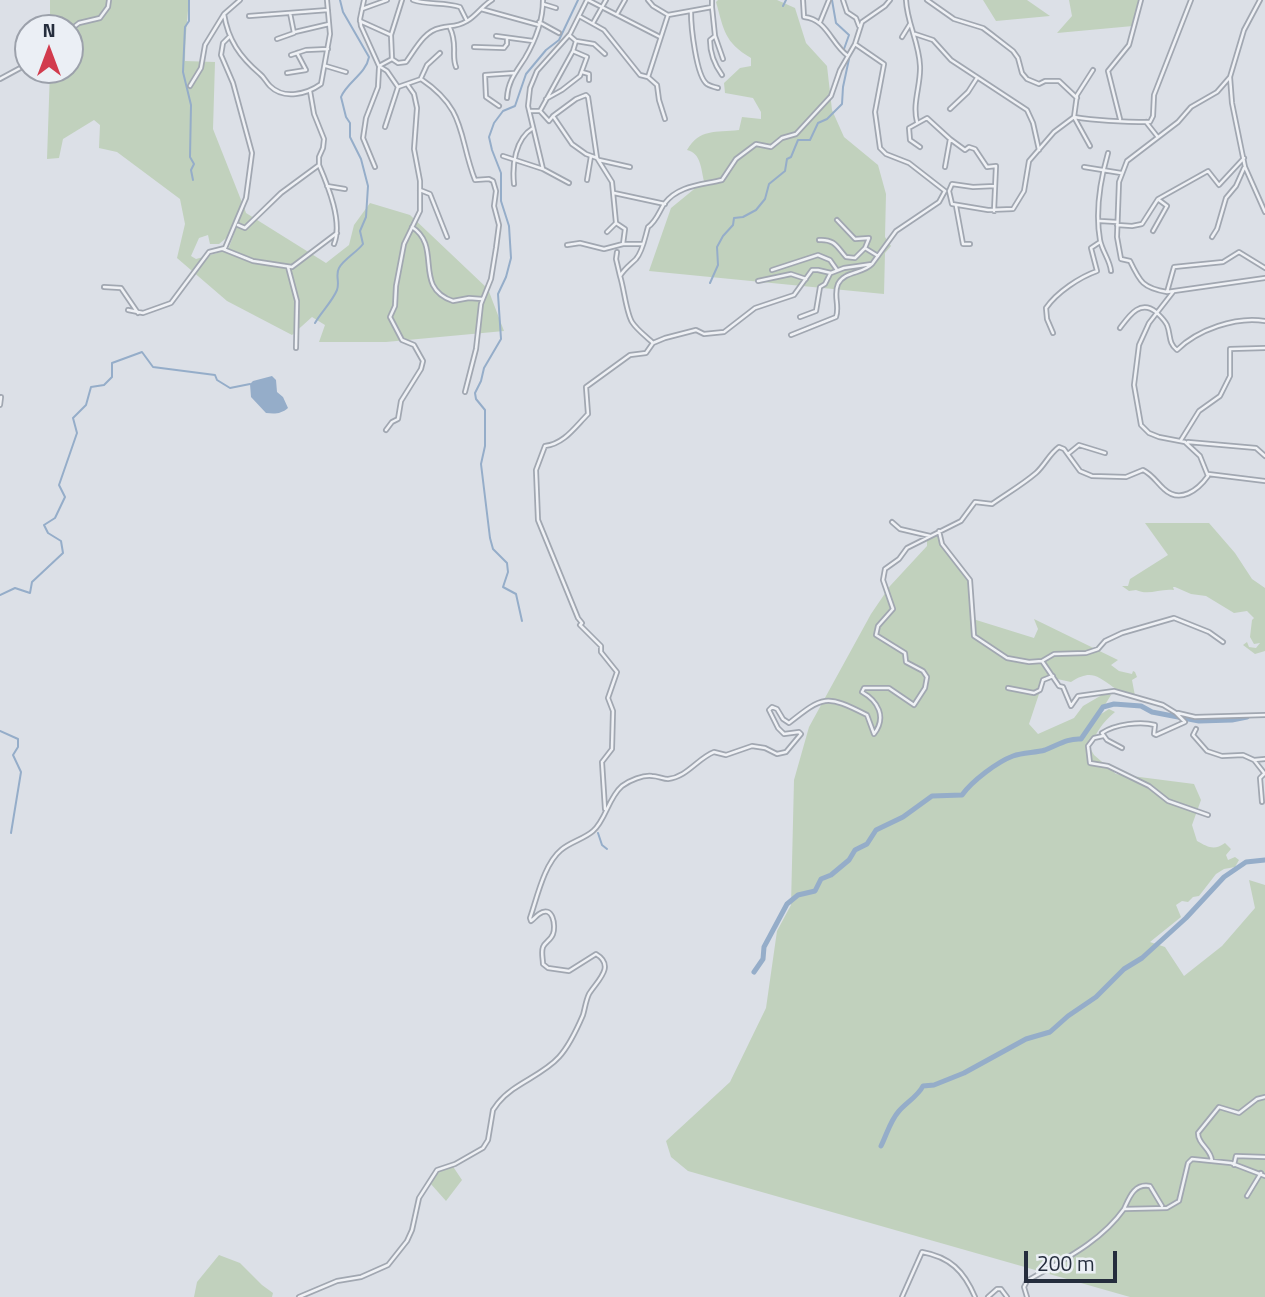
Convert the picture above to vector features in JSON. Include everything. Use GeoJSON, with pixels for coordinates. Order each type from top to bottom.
{"type":"FeatureCollection","features":[{"type":"Feature","properties":{"kind":"street"},"geometry":{"type":"LineString","coordinates":[[84,22],[100,18],[109,0]]}},
{"type":"Feature","properties":{"kind":"street"},"geometry":{"type":"LineString","coordinates":[[190,86],[201,68],[205,44],[224,14],[240,0]]}},
{"type":"Feature","properties":{"kind":"street"},"geometry":{"type":"LineString","coordinates":[[224,14],[229,37],[249,65],[274,89],[288,94],[321,84],[328,49],[327,0]]}},
{"type":"Feature","properties":{"kind":"street"},"geometry":{"type":"LineString","coordinates":[[364,0],[360,21],[379,66],[378,87],[366,118],[363,138],[375,167]]}},
{"type":"Feature","properties":{"kind":"street"},"geometry":{"type":"LineString","coordinates":[[362,9],[387,0]]}},
{"type":"Feature","properties":{"kind":"street"},"geometry":{"type":"LineString","coordinates":[[392,60],[391,35],[402,0]]}},
{"type":"Feature","properties":{"kind":"street"},"geometry":{"type":"LineString","coordinates":[[413,0],[456,6],[462,10],[467,21]]}},
{"type":"Feature","properties":{"kind":"street"},"geometry":{"type":"LineString","coordinates":[[392,60],[398,63],[406,62],[413,50],[431,33],[467,21],[492,0]]}},
{"type":"Feature","properties":{"kind":"street"},"geometry":{"type":"LineString","coordinates":[[543,169],[528,99],[537,71],[569,35],[588,0],[660,37]]}},
{"type":"Feature","properties":{"kind":"street"},"geometry":{"type":"LineString","coordinates":[[593,23],[606,0]]}},
{"type":"Feature","properties":{"kind":"street"},"geometry":{"type":"LineString","coordinates":[[617,13],[625,0]]}},
{"type":"Feature","properties":{"kind":"street"},"geometry":{"type":"LineString","coordinates":[[648,0],[668,15],[712,7]]}},
{"type":"Feature","properties":{"kind":"street"},"geometry":{"type":"LineString","coordinates":[[712,0],[715,36],[723,59]]}},
{"type":"Feature","properties":{"kind":"street"},"geometry":{"type":"LineString","coordinates":[[803,0],[804,17],[820,22],[838,48],[848,56]]}},
{"type":"Feature","properties":{"kind":"street"},"geometry":{"type":"LineString","coordinates":[[820,22],[829,0]]}},
{"type":"Feature","properties":{"kind":"street"},"geometry":{"type":"LineString","coordinates":[[620,276],[635,260],[648,227],[653,224],[664,204],[679,191],[722,180],[736,159],[756,144],[771,148],[782,138],[796,134],[831,96],[840,70],[855,44],[859,26],[856,18],[847,12],[843,0]]}},
{"type":"Feature","properties":{"kind":"street"},"geometry":{"type":"LineString","coordinates":[[859,26],[890,0]]}},
{"type":"Feature","properties":{"kind":"street"},"geometry":{"type":"LineString","coordinates":[[906,0],[920,67],[915,109],[918,122]]}},
{"type":"Feature","properties":{"kind":"street"},"geometry":{"type":"LineString","coordinates":[[928,1],[934,0]]}},
{"type":"Feature","properties":{"kind":"street"},"geometry":{"type":"LineString","coordinates":[[1120,120],[1108,71],[1129,46],[1141,0]]}},
{"type":"Feature","properties":{"kind":"street"},"geometry":{"type":"LineString","coordinates":[[855,44],[884,64],[876,104],[880,148],[886,154],[909,163],[947,191],[951,203],[956,206],[1010,211],[1024,191],[1028,163],[1054,132],[1074,117],[1103,122],[1152,120],[1154,95],[1191,0]]}},
{"type":"Feature","properties":{"kind":"street"},"geometry":{"type":"LineString","coordinates":[[1260,0],[1244,30],[1230,77],[1232,103],[1245,167],[1265,212]]}},
{"type":"Feature","properties":{"kind":"street"},"geometry":{"type":"LineString","coordinates":[[928,1],[954,19],[983,28],[1013,51],[1018,58],[1022,74],[1027,79],[1040,84],[1045,81],[1059,81],[1077,97]]}},
{"type":"Feature","properties":{"kind":"street"},"geometry":{"type":"LineString","coordinates":[[507,98],[514,73],[533,41],[543,2],[556,8]]}},
{"type":"Feature","properties":{"kind":"street"},"geometry":{"type":"LineString","coordinates":[[480,9],[539,24],[558,33]]}},
{"type":"Feature","properties":{"kind":"street"},"geometry":{"type":"LineString","coordinates":[[249,16],[328,10]]}},
{"type":"Feature","properties":{"kind":"street"},"geometry":{"type":"LineString","coordinates":[[290,12],[294,33]]}},
{"type":"Feature","properties":{"kind":"street"},"geometry":{"type":"LineString","coordinates":[[691,12],[692,43],[703,79],[709,86],[718,88]]}},
{"type":"Feature","properties":{"kind":"street"},"geometry":{"type":"LineString","coordinates":[[648,77],[668,15]]}},
{"type":"Feature","properties":{"kind":"street"},"geometry":{"type":"LineString","coordinates":[[579,16],[604,30],[640,75],[648,77],[657,85],[665,119]]}},
{"type":"Feature","properties":{"kind":"street"},"geometry":{"type":"LineString","coordinates":[[360,21],[391,35]]}},
{"type":"Feature","properties":{"kind":"street"},"geometry":{"type":"LineString","coordinates":[[277,39],[329,24]]}},
{"type":"Feature","properties":{"kind":"street"},"geometry":{"type":"LineString","coordinates":[[902,37],[910,24]]}},
{"type":"Feature","properties":{"kind":"street"},"geometry":{"type":"LineString","coordinates":[[450,28],[456,45],[456,67]]}},
{"type":"Feature","properties":{"kind":"street"},"geometry":{"type":"LineString","coordinates":[[915,34],[933,40],[951,60],[1027,110],[1039,150]]}},
{"type":"Feature","properties":{"kind":"street"},"geometry":{"type":"LineString","coordinates":[[569,35],[576,41],[594,44],[605,54]]}},
{"type":"Feature","properties":{"kind":"street"},"geometry":{"type":"LineString","coordinates":[[496,36],[533,41]]}},
{"type":"Feature","properties":{"kind":"street"},"geometry":{"type":"LineString","coordinates":[[715,36],[709,40],[710,50],[722,75]]}},
{"type":"Feature","properties":{"kind":"street"},"geometry":{"type":"LineString","coordinates":[[223,248],[237,224],[247,192],[252,149],[233,83],[220,55],[223,43],[229,37]]}},
{"type":"Feature","properties":{"kind":"street"},"geometry":{"type":"LineString","coordinates":[[474,47],[503,48],[507,44],[507,38]]}},
{"type":"Feature","properties":{"kind":"street"},"geometry":{"type":"LineString","coordinates":[[540,111],[576,41]]}},
{"type":"Feature","properties":{"kind":"street"},"geometry":{"type":"LineString","coordinates":[[291,55],[319,48],[328,49]]}},
{"type":"Feature","properties":{"kind":"street"},"geometry":{"type":"LineString","coordinates":[[546,99],[562,90],[582,72],[587,57],[573,51]]}},
{"type":"Feature","properties":{"kind":"street"},"geometry":{"type":"LineString","coordinates":[[287,73],[306,71],[297,53]]}},
{"type":"Feature","properties":{"kind":"street"},"geometry":{"type":"LineString","coordinates":[[398,87],[421,79],[427,65],[440,53]]}},
{"type":"Feature","properties":{"kind":"street"},"geometry":{"type":"LineString","coordinates":[[379,66],[392,60]]}},
{"type":"Feature","properties":{"kind":"street"},"geometry":{"type":"LineString","coordinates":[[326,66],[346,72]]}},
{"type":"Feature","properties":{"kind":"street"},"geometry":{"type":"LineString","coordinates":[[379,66],[387,71],[398,87]]}},
{"type":"Feature","properties":{"kind":"street"},"geometry":{"type":"LineString","coordinates":[[1090,146],[1074,117],[1077,97],[1093,70]]}},
{"type":"Feature","properties":{"kind":"street"},"geometry":{"type":"LineString","coordinates":[[582,72],[589,74],[589,80]]}},
{"type":"Feature","properties":{"kind":"street"},"geometry":{"type":"LineString","coordinates":[[499,106],[486,97],[485,75],[514,73]]}},
{"type":"Feature","properties":{"kind":"street"},"geometry":{"type":"LineString","coordinates":[[1230,77],[1217,92],[1191,107],[1178,122],[1127,160],[1121,173],[1117,223],[1121,259],[1130,261],[1140,282],[1153,290],[1167,292],[1265,278]]}},
{"type":"Feature","properties":{"kind":"street"},"geometry":{"type":"LineString","coordinates":[[950,109],[968,92],[977,78]]}},
{"type":"Feature","properties":{"kind":"street"},"geometry":{"type":"LineString","coordinates":[[421,79],[441,95],[460,124],[475,180],[493,181],[496,191],[494,206],[499,225],[493,272],[479,314],[476,349],[465,392]]}},
{"type":"Feature","properties":{"kind":"street"},"geometry":{"type":"LineString","coordinates":[[386,430],[398,419],[401,401],[421,369],[423,361],[414,345],[402,340],[390,317],[395,306],[404,244],[420,211],[418,163],[414,149],[417,108],[414,94],[407,84]]}},
{"type":"Feature","properties":{"kind":"street"},"geometry":{"type":"LineString","coordinates":[[385,127],[398,87]]}},
{"type":"Feature","properties":{"kind":"street"},"geometry":{"type":"LineString","coordinates":[[310,89],[314,114],[324,139],[319,165],[337,213],[334,244]]}},
{"type":"Feature","properties":{"kind":"street"},"geometry":{"type":"LineString","coordinates":[[540,111],[548,121],[576,99],[586,95],[588,97],[598,159],[612,182],[614,193],[615,223],[607,232]]}},
{"type":"Feature","properties":{"kind":"street"},"geometry":{"type":"LineString","coordinates":[[530,111],[540,111]]}},
{"type":"Feature","properties":{"kind":"street"},"geometry":{"type":"LineString","coordinates":[[553,116],[572,144],[598,159],[629,167]]}},
{"type":"Feature","properties":{"kind":"street"},"geometry":{"type":"LineString","coordinates":[[920,147],[910,140],[909,128],[928,118],[965,150],[970,147],[975,149],[987,167],[996,166],[994,211]]}},
{"type":"Feature","properties":{"kind":"street"},"geometry":{"type":"LineString","coordinates":[[1146,122],[1157,136]]}},
{"type":"Feature","properties":{"kind":"street"},"geometry":{"type":"LineString","coordinates":[[514,184],[513,167],[523,138],[526,132],[534,128]]}},
{"type":"Feature","properties":{"kind":"street"},"geometry":{"type":"LineString","coordinates":[[945,167],[950,139]]}},
{"type":"Feature","properties":{"kind":"street"},"geometry":{"type":"LineString","coordinates":[[1108,153],[1099,191],[1100,242],[1110,262],[1111,271]]}},
{"type":"Feature","properties":{"kind":"street"},"geometry":{"type":"LineString","coordinates":[[503,156],[543,169],[569,183]]}},
{"type":"Feature","properties":{"kind":"street"},"geometry":{"type":"LineString","coordinates":[[587,180],[591,156]]}},
{"type":"Feature","properties":{"kind":"street"},"geometry":{"type":"LineString","coordinates":[[1100,221],[1132,226],[1142,223],[1158,199],[1208,172],[1219,185],[1244,158]]}},
{"type":"Feature","properties":{"kind":"street"},"geometry":{"type":"LineString","coordinates":[[237,224],[245,228],[281,193],[319,165]]}},
{"type":"Feature","properties":{"kind":"street"},"geometry":{"type":"LineString","coordinates":[[1084,167],[1121,173]]}},
{"type":"Feature","properties":{"kind":"street"},"geometry":{"type":"LineString","coordinates":[[1212,237],[1226,198],[1236,186],[1245,167]]}},
{"type":"Feature","properties":{"kind":"street"},"geometry":{"type":"LineString","coordinates":[[792,335],[836,317],[838,306],[835,297],[838,284],[845,276],[863,271],[872,264],[896,231],[939,202],[952,184],[995,186]]}},
{"type":"Feature","properties":{"kind":"street"},"geometry":{"type":"LineString","coordinates":[[326,187],[345,189]]}},
{"type":"Feature","properties":{"kind":"street"},"geometry":{"type":"LineString","coordinates":[[420,190],[430,194],[447,237]]}},
{"type":"Feature","properties":{"kind":"street"},"geometry":{"type":"LineString","coordinates":[[614,193],[664,204]]}},
{"type":"Feature","properties":{"kind":"street"},"geometry":{"type":"LineString","coordinates":[[1153,231],[1167,206],[1158,199]]}},
{"type":"Feature","properties":{"kind":"street"},"geometry":{"type":"LineString","coordinates":[[956,206],[963,244],[970,244],[968,239]]}},
{"type":"Feature","properties":{"kind":"street"},"geometry":{"type":"LineString","coordinates":[[819,240],[832,241],[848,258],[855,258],[865,248],[869,239],[855,239],[837,220]]}},
{"type":"Feature","properties":{"kind":"street"},"geometry":{"type":"LineString","coordinates":[[615,223],[625,229],[623,244]]}},
{"type":"Feature","properties":{"kind":"street"},"geometry":{"type":"LineString","coordinates":[[412,227],[423,235],[428,246],[428,274],[436,289],[453,301],[477,297],[484,299]]}},
{"type":"Feature","properties":{"kind":"street"},"geometry":{"type":"LineString","coordinates":[[128,310],[138,313],[171,303],[209,252],[223,248],[253,261],[289,267],[307,257],[337,233]]}},
{"type":"Feature","properties":{"kind":"street"},"geometry":{"type":"LineString","coordinates":[[1053,333],[1046,308],[1082,277],[1097,271],[1091,248],[1100,242]]}},
{"type":"Feature","properties":{"kind":"street"},"geometry":{"type":"LineString","coordinates":[[567,245],[580,243],[604,249],[623,244],[643,244]]}},
{"type":"Feature","properties":{"kind":"street"},"geometry":{"type":"LineString","coordinates":[[865,248],[879,257]]}},
{"type":"Feature","properties":{"kind":"street"},"geometry":{"type":"LineString","coordinates":[[617,252],[627,308],[633,324],[653,343]]}},
{"type":"Feature","properties":{"kind":"street"},"geometry":{"type":"LineString","coordinates":[[1167,292],[1174,267],[1223,262],[1239,252],[1265,268]]}},
{"type":"Feature","properties":{"kind":"street"},"geometry":{"type":"LineString","coordinates":[[772,270],[818,254],[830,260],[838,271]]}},
{"type":"Feature","properties":{"kind":"street"},"geometry":{"type":"LineString","coordinates":[[800,317],[816,310],[820,287],[831,274],[872,264]]}},
{"type":"Feature","properties":{"kind":"street"},"geometry":{"type":"LineString","coordinates":[[289,267],[297,301],[296,348]]}},
{"type":"Feature","properties":{"kind":"street"},"geometry":{"type":"LineString","coordinates":[[605,809],[602,762],[612,750],[613,711],[608,698],[617,672],[601,652],[601,646],[580,625],[582,623],[538,520],[536,470],[545,446],[553,445],[575,430],[588,414],[586,387],[630,355],[646,353],[653,343],[696,330],[704,334],[724,331],[755,308],[794,295],[815,269],[831,274]]}},
{"type":"Feature","properties":{"kind":"street"},"geometry":{"type":"LineString","coordinates":[[758,281],[791,274],[806,279]]}},
{"type":"Feature","properties":{"kind":"street"},"geometry":{"type":"LineString","coordinates":[[104,287],[121,288],[138,313]]}},
{"type":"Feature","properties":{"kind":"street"},"geometry":{"type":"LineString","coordinates":[[1173,292],[1142,334],[1134,385],[1141,425],[1149,433],[1159,437],[1256,448],[1265,456]]}},
{"type":"Feature","properties":{"kind":"street"},"geometry":{"type":"LineString","coordinates":[[1120,328],[1140,307],[1150,308],[1166,322],[1171,345],[1177,350],[1187,340],[1213,327],[1232,322],[1265,321]]}},
{"type":"Feature","properties":{"kind":"street"},"geometry":{"type":"LineString","coordinates":[[1183,441],[1199,411],[1220,396],[1230,376],[1230,349],[1265,348]]}},
{"type":"Feature","properties":{"kind":"street"},"geometry":{"type":"LineString","coordinates":[[0,405],[1,397]]}},
{"type":"Feature","properties":{"kind":"street"},"geometry":{"type":"LineString","coordinates":[[1183,441],[1200,456],[1208,474]]}},
{"type":"Feature","properties":{"kind":"street"},"geometry":{"type":"LineString","coordinates":[[1068,454],[1079,445],[1105,453]]}},
{"type":"Feature","properties":{"kind":"street"},"geometry":{"type":"LineString","coordinates":[[299,1297],[337,1281],[361,1277],[388,1265],[407,1241],[419,1198],[437,1170],[455,1164],[483,1148],[488,1140],[493,1110],[498,1102],[550,1066],[571,1040],[583,1015],[588,996],[605,970],[605,964],[602,957],[596,954],[569,971],[548,968],[543,964],[542,950],[554,932],[555,919],[545,912],[539,914],[535,920],[531,921],[530,918],[544,875],[560,850],[593,832],[605,809],[623,786],[650,775],[672,778],[714,752],[726,755],[752,746],[777,754],[786,752],[802,734],[785,734],[770,714],[772,707],[789,723],[821,699],[829,700],[867,715],[874,734],[879,723],[878,710],[872,697],[862,692],[864,688],[889,688],[911,704],[916,703],[925,688],[927,677],[906,662],[905,653],[876,635],[878,626],[893,609],[883,580],[885,569],[899,559],[907,548],[961,521],[975,502],[992,504],[1034,475],[1059,447],[1068,454],[1080,471],[1092,476],[1126,477],[1143,470],[1170,494],[1187,495],[1200,487],[1208,474]]}},
{"type":"Feature","properties":{"kind":"street"},"geometry":{"type":"LineString","coordinates":[[1208,474],[1265,481]]}},
{"type":"Feature","properties":{"kind":"street"},"geometry":{"type":"LineString","coordinates":[[892,522],[900,529],[930,536]]}},
{"type":"Feature","properties":{"kind":"street"},"geometry":{"type":"LineString","coordinates":[[939,531],[942,544],[970,580],[972,620],[976,638],[1007,658],[1042,661],[1054,654],[1086,653],[1098,649],[1105,640],[1122,633],[1174,618],[1209,632],[1223,642]]}},
{"type":"Feature","properties":{"kind":"street"},"geometry":{"type":"LineString","coordinates":[[1042,661],[1059,686],[1063,687],[1071,705],[1079,696],[1108,691],[1164,705],[1185,722],[1156,736],[1155,725],[1138,723],[1107,729],[1102,733],[1103,736]]}},
{"type":"Feature","properties":{"kind":"street"},"geometry":{"type":"LineString","coordinates":[[1008,688],[1034,693],[1040,690],[1042,681],[1053,676]]}},
{"type":"Feature","properties":{"kind":"street"},"geometry":{"type":"LineString","coordinates":[[1176,713],[1195,718],[1265,715]]}},
{"type":"Feature","properties":{"kind":"street"},"geometry":{"type":"LineString","coordinates":[[1196,729],[1193,735],[1211,753],[1222,756],[1243,755],[1254,760],[1264,774],[1261,778],[1262,802]]}},
{"type":"Feature","properties":{"kind":"street"},"geometry":{"type":"LineString","coordinates":[[1122,748],[1103,736],[1094,738],[1090,742],[1090,763],[1108,766],[1149,786],[1168,801],[1208,815]]}},
{"type":"Feature","properties":{"kind":"street"},"geometry":{"type":"LineString","coordinates":[[1254,760],[1265,758]]}},
{"type":"Feature","properties":{"kind":"street"},"geometry":{"type":"LineString","coordinates":[[1212,1161],[1210,1153],[1198,1137],[1203,1126],[1219,1107],[1241,1113],[1257,1099],[1265,1097]]}},
{"type":"Feature","properties":{"kind":"street"},"geometry":{"type":"LineString","coordinates":[[1234,1165],[1236,1156],[1265,1157]]}},
{"type":"Feature","properties":{"kind":"street"},"geometry":{"type":"LineString","coordinates":[[1124,1209],[1165,1208],[1179,1201],[1189,1161],[1197,1159],[1234,1165],[1263,1175],[1247,1196]]}},
{"type":"Feature","properties":{"kind":"street"},"geometry":{"type":"LineString","coordinates":[[1027,1297],[1024,1287],[1027,1282],[1108,1228],[1124,1209],[1135,1189],[1150,1186],[1165,1208]]}},
{"type":"Feature","properties":{"kind":"street"},"geometry":{"type":"LineString","coordinates":[[902,1297],[922,1252],[950,1261],[962,1274],[975,1297]]}},
{"type":"Feature","properties":{"kind":"street"},"geometry":{"type":"LineString","coordinates":[[988,1297],[1001,1289],[1007,1297]]}},
{"type":"Feature","properties":{"kind":"green space"},"geometry":{"type":"Polygon","coordinates":[[[50,0],[189,0],[185,61],[215,62],[213,129],[243,205],[230,235],[219,244],[210,244],[208,235],[199,238],[191,256],[196,259],[228,250],[244,207],[246,213],[326,263],[349,245],[354,225],[370,203],[410,215],[488,289],[504,331],[386,342],[319,342],[325,325],[312,317],[292,335],[227,301],[177,258],[185,224],[180,199],[117,152],[99,148],[100,125],[94,120],[63,139],[59,158],[47,159],[50,84],[84,84],[84,14],[50,14],[50,0]]]}},
{"type":"Feature","properties":{"kind":"green space"},"geometry":{"type":"Polygon","coordinates":[[[777,0],[795,8],[806,43],[827,66],[832,110],[844,137],[878,165],[886,194],[885,237],[891,246],[885,253],[884,294],[649,271],[671,208],[704,181],[698,158],[687,150],[692,143],[709,133],[739,130],[742,117],[761,119],[761,112],[753,98],[725,93],[724,83],[740,68],[751,66],[751,58],[735,46],[726,34],[716,2],[777,0]]]}},
{"type":"Feature","properties":{"kind":"green space"},"geometry":{"type":"Polygon","coordinates":[[[983,0],[1027,0],[1050,16],[996,21],[983,0]]]}},
{"type":"Feature","properties":{"kind":"green space"},"geometry":{"type":"Polygon","coordinates":[[[1069,0],[1139,0],[1133,26],[1057,33],[1072,16],[1069,0]]]}},
{"type":"Feature","properties":{"kind":"green space"},"geometry":{"type":"Polygon","coordinates":[[[1145,523],[1209,523],[1235,553],[1252,579],[1265,588],[1265,651],[1255,654],[1243,645],[1247,642],[1249,647],[1256,648],[1260,643],[1254,644],[1250,637],[1254,618],[1247,611],[1234,613],[1206,596],[1191,594],[1175,587],[1174,590],[1145,592],[1129,591],[1122,586],[1128,586],[1130,579],[1168,555],[1145,523]]]}},
{"type":"Feature","properties":{"kind":"green space"},"geometry":{"type":"Polygon","coordinates":[[[936,531],[943,546],[972,579],[973,619],[1034,638],[1038,629],[1034,619],[1118,660],[1111,665],[1119,671],[1132,674],[1135,672],[1137,677],[1132,680],[1135,696],[1093,676],[1083,676],[1071,682],[1048,677],[1029,724],[1038,734],[1074,718],[1083,706],[1107,692],[1111,695],[1098,716],[1109,709],[1115,712],[1095,737],[1090,748],[1094,755],[1116,774],[1194,784],[1201,800],[1192,825],[1197,841],[1211,847],[1225,843],[1231,849],[1226,855],[1228,860],[1235,857],[1239,860],[1235,867],[1216,874],[1199,896],[1176,905],[1181,917],[1150,942],[1165,947],[1184,976],[1222,946],[1255,908],[1249,880],[1265,885],[1265,1297],[1130,1297],[688,1171],[671,1157],[666,1141],[730,1082],[766,1008],[777,931],[791,905],[794,780],[809,727],[871,614],[890,586],[927,546],[927,541],[936,531]]]}},
{"type":"Feature","properties":{"kind":"green space"},"geometry":{"type":"Polygon","coordinates":[[[452,1165],[462,1180],[446,1201],[430,1183],[440,1169],[452,1165]]]}},
{"type":"Feature","properties":{"kind":"green space"},"geometry":{"type":"Polygon","coordinates":[[[219,1255],[240,1263],[273,1293],[272,1297],[194,1297],[197,1282],[219,1255]]]}},
{"type":"Feature","properties":{"kind":"water"},"geometry":{"type":"Polygon","coordinates":[[[272,376],[276,380],[277,392],[283,397],[288,408],[278,413],[266,413],[251,397],[250,384],[272,376]]]}},
{"type":"Feature","properties":{"kind":"waterway"},"geometry":{"type":"LineString","coordinates":[[189,0],[183,72],[191,105],[190,157],[194,164],[191,170],[193,180]]}},
{"type":"Feature","properties":{"kind":"waterway"},"geometry":{"type":"LineString","coordinates":[[315,323],[337,290],[339,268],[363,244],[360,231],[366,217],[368,186],[361,159],[350,137],[350,123],[341,97],[364,68],[369,57],[343,12],[340,0]]}},
{"type":"Feature","properties":{"kind":"waterway"},"geometry":{"type":"LineString","coordinates":[[522,621],[516,594],[503,587],[508,572],[507,563],[493,549],[490,538],[481,464],[485,446],[485,410],[476,399],[475,393],[484,368],[501,339],[498,294],[511,258],[509,226],[501,201],[501,173],[489,137],[494,123],[503,111],[515,106],[526,74],[546,50],[559,40],[578,0]]}},
{"type":"Feature","properties":{"kind":"waterway"},"geometry":{"type":"LineString","coordinates":[[783,6],[786,0]]}},
{"type":"Feature","properties":{"kind":"waterway"},"geometry":{"type":"LineString","coordinates":[[832,0],[836,23],[849,35],[844,49]]}},
{"type":"Feature","properties":{"kind":"waterway"},"geometry":{"type":"LineString","coordinates":[[710,283],[718,265],[717,247],[733,225],[734,218],[743,217],[756,210],[765,199],[769,184],[785,171],[787,159],[791,157],[798,140],[810,140],[818,123],[827,119],[842,104],[849,59]]}},
{"type":"Feature","properties":{"kind":"waterway"},"geometry":{"type":"LineString","coordinates":[[0,595],[15,588],[30,593],[32,582],[63,553],[61,541],[48,533],[44,525],[55,518],[65,497],[59,485],[77,433],[73,418],[86,405],[91,387],[104,385],[112,377],[112,363],[142,352],[153,367],[215,375],[217,380],[230,388],[250,384]]}},
{"type":"Feature","properties":{"kind":"waterway"},"geometry":{"type":"LineString","coordinates":[[754,972],[763,959],[764,947],[787,904],[798,895],[815,891],[821,879],[831,875],[849,860],[855,850],[867,844],[876,830],[903,817],[932,796],[962,795],[992,767],[1013,756],[1081,739],[1103,707],[1114,704],[1141,706],[1152,712],[1199,721],[1247,717]]}},
{"type":"Feature","properties":{"kind":"waterway"},"geometry":{"type":"LineString","coordinates":[[0,731],[18,739],[18,747],[13,755],[21,772],[11,833]]}},
{"type":"Feature","properties":{"kind":"waterway"},"geometry":{"type":"LineString","coordinates":[[598,833],[602,845],[607,849]]}},
{"type":"Feature","properties":{"kind":"waterway"},"geometry":{"type":"LineString","coordinates":[[881,1146],[896,1115],[923,1086],[934,1085],[964,1073],[1026,1039],[1050,1032],[1096,997],[1124,969],[1142,958],[1186,918],[1224,877],[1246,862],[1265,860]]}}]}
